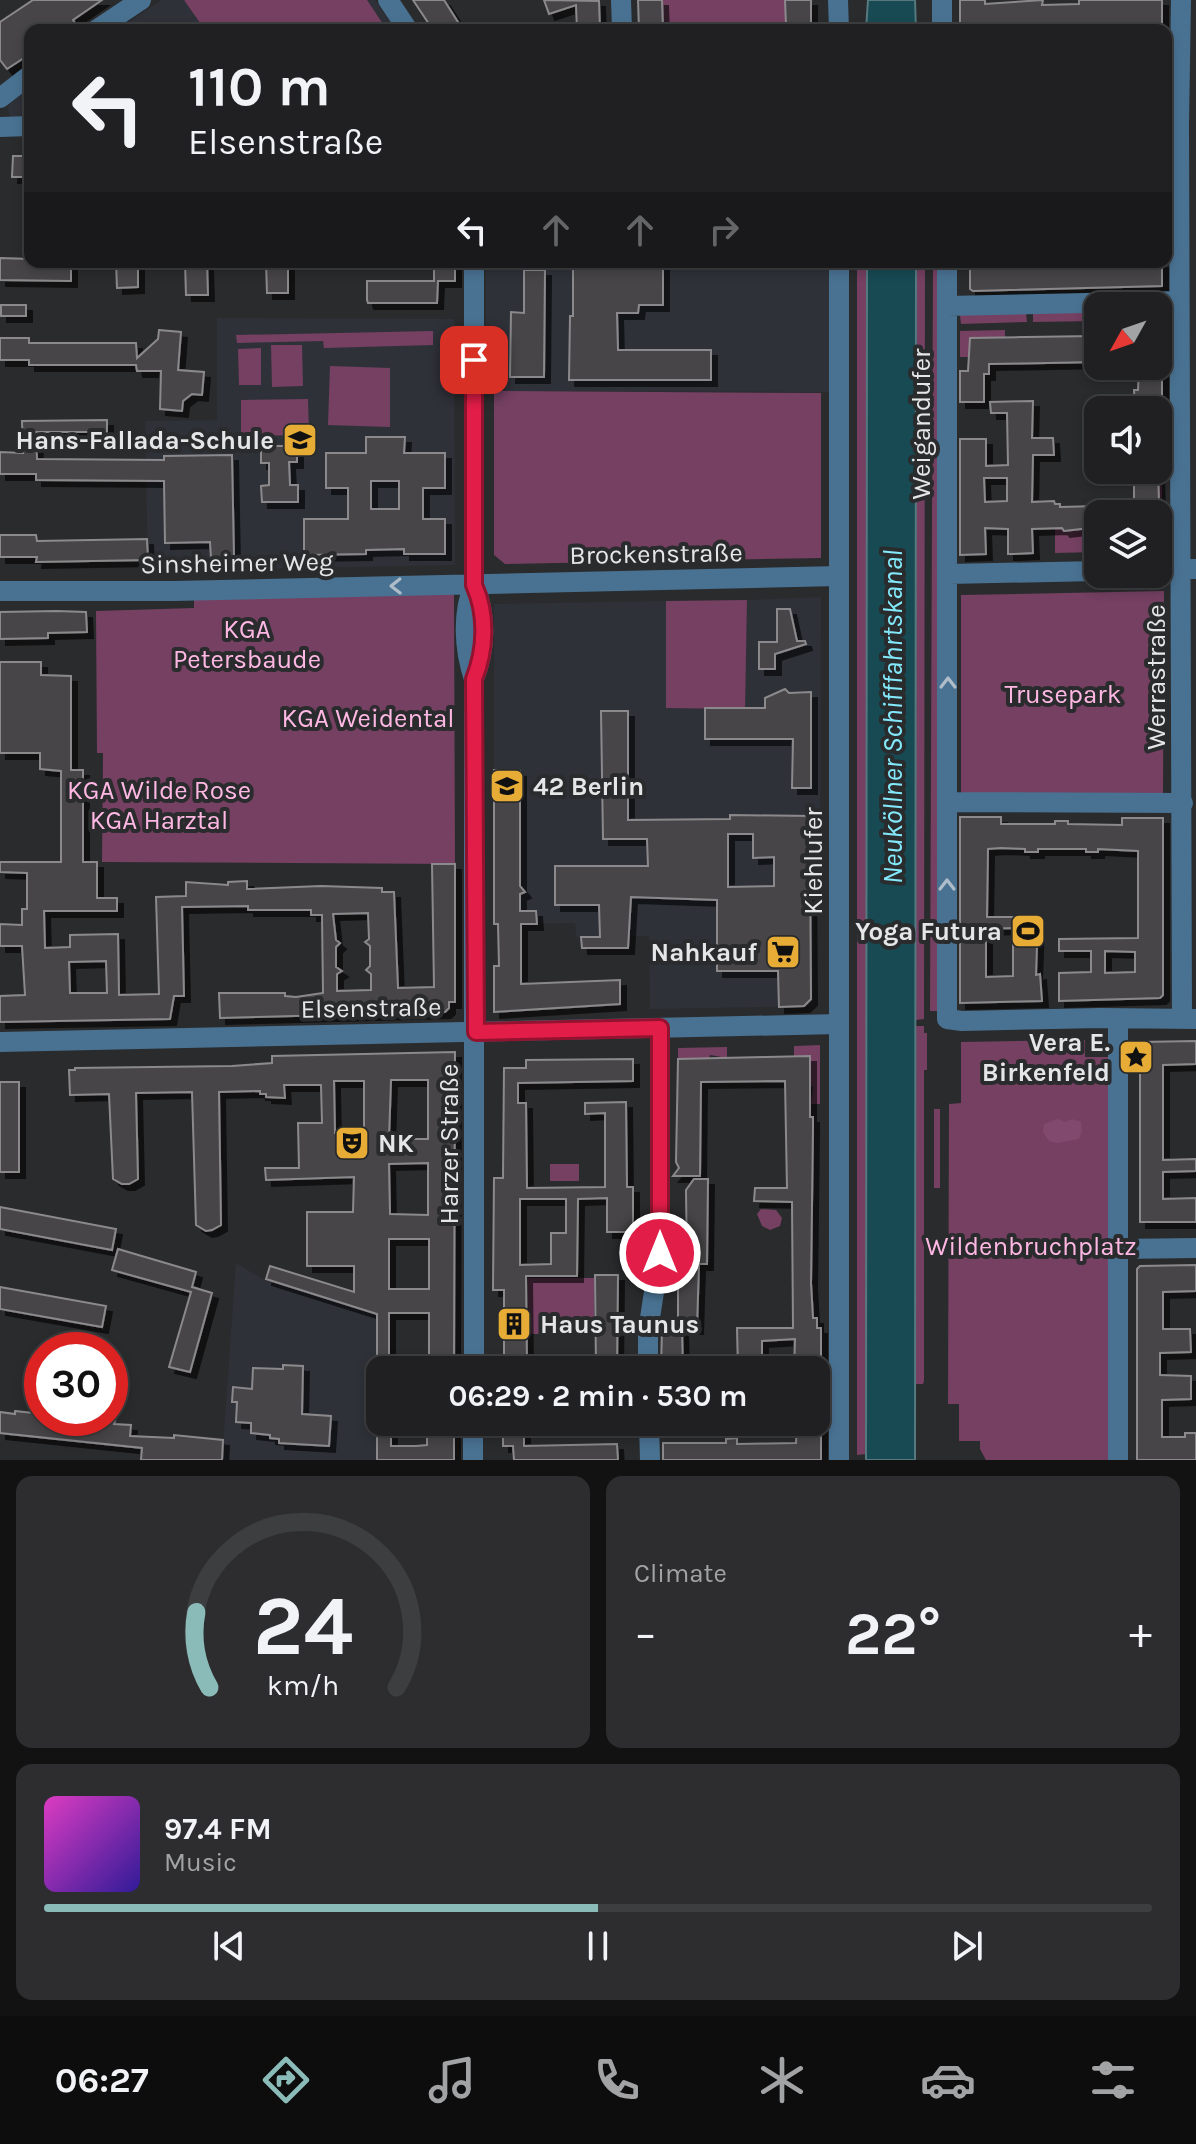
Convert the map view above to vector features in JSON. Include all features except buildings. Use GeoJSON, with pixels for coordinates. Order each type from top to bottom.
{"type":"FeatureCollection","features":[{"type":"Feature","properties":{"kind":"street"},"geometry":{"type":"LineString","coordinates":[[105,24],[141,0]]}},
{"type":"Feature","properties":{"kind":"street"},"geometry":{"type":"LineString","coordinates":[[388,0],[404,24]]}},
{"type":"Feature","properties":{"kind":"street"},"geometry":{"type":"LineString","coordinates":[[621,0],[622,24]]}},
{"type":"Feature","properties":{"kind":"street"},"geometry":{"type":"LineString","coordinates":[[838,0],[839,24]]}},
{"type":"Feature","properties":{"kind":"street"},"geometry":{"type":"LineString","coordinates":[[942,0],[942,24]]}},
{"type":"Feature","properties":{"kind":"street","name":"Werrastraße"},"geometry":{"type":"LineString","coordinates":[[1181,0],[1179,301],[1188,570],[1183,803],[1189,1019]]}},
{"type":"Feature","properties":{"kind":"street"},"geometry":{"type":"LineString","coordinates":[[0,98],[24,80]]}},
{"type":"Feature","properties":{"kind":"street"},"geometry":{"type":"LineString","coordinates":[[0,127],[24,126]]}},
{"type":"Feature","properties":{"kind":"street","name":"Harzer Straße"},"geometry":{"type":"LineString","coordinates":[[474,268],[474,585],[467,602],[467,658],[474,679],[474,1356]]}},
{"type":"Feature","properties":{"kind":"street","name":"Kiehlufer"},"geometry":{"type":"LineString","coordinates":[[839,268],[839,1460]]}},
{"type":"Feature","properties":{"kind":"street","name":"Weigandufer"},"geometry":{"type":"LineString","coordinates":[[947,268],[947,1019],[1118,1018]]}},
{"type":"Feature","properties":{"kind":"street"},"geometry":{"type":"LineString","coordinates":[[947,306],[1179,301]]}},
{"type":"Feature","properties":{"kind":"street"},"geometry":{"type":"LineString","coordinates":[[948,574],[1084,571]]}},
{"type":"Feature","properties":{"kind":"street","name":"Brockenstraße"},"geometry":{"type":"LineString","coordinates":[[474,585],[839,576]]}},
{"type":"Feature","properties":{"kind":"street","name":"Sinsheimer Weg"},"geometry":{"type":"LineString","coordinates":[[0,591],[474,585]]}},
{"type":"Feature","properties":{"kind":"street"},"geometry":{"type":"LineString","coordinates":[[948,802],[1183,803]]}},
{"type":"Feature","properties":{"kind":"street"},"geometry":{"type":"LineString","coordinates":[[1118,1460],[1118,1018],[1189,1019]]}},
{"type":"Feature","properties":{"kind":"street","name":"Elsenstraße"},"geometry":{"type":"LineString","coordinates":[[0,1042],[839,1024]]}},
{"type":"Feature","properties":{"kind":"street"},"geometry":{"type":"LineString","coordinates":[[648,1356],[648,1331],[660,1253],[660,1028]]}},
{"type":"Feature","properties":{"kind":"street"},"geometry":{"type":"LineString","coordinates":[[1118,1249],[1196,1248]]}},
{"type":"Feature","properties":{"kind":"street"},"geometry":{"type":"LineString","coordinates":[[473,1436],[473,1460]]}},
{"type":"Feature","properties":{"kind":"street"},"geometry":{"type":"LineString","coordinates":[[649,1436],[650,1460]]}},
{"type":"Feature","properties":{"kind":"shaded area"},"geometry":{"type":"Polygon","coordinates":[[[162,0],[375,0],[391,24],[126,24],[162,0]]]}},
{"type":"Feature","properties":{"kind":"shaded area"},"geometry":{"type":"Polygon","coordinates":[[[24,93],[24,116],[19,120],[11,118],[9,104],[24,93]]]}},
{"type":"Feature","properties":{"kind":"shaded area"},"geometry":{"type":"Polygon","coordinates":[[[486,268],[829,268],[829,392],[486,391],[486,268]]]}},
{"type":"Feature","properties":{"kind":"shaded area","name":"Hans-Fallada-Schule"},"geometry":{"type":"Polygon","coordinates":[[[217,318],[454,319],[455,565],[148,571],[145,421],[217,420],[217,318]]]}},
{"type":"Feature","properties":{"kind":"shaded area"},"geometry":{"type":"Polygon","coordinates":[[[821,597],[820,900],[814,901],[814,1006],[650,1009],[649,936],[576,937],[575,923],[494,924],[494,604],[666,601],[666,707],[744,709],[747,600],[821,597]]]}},
{"type":"Feature","properties":{"kind":"shaded area"},"geometry":{"type":"Polygon","coordinates":[[[1058,1119],[1081,1122],[1079,1139],[1057,1143],[1049,1141],[1043,1132],[1044,1124],[1058,1119]]]}},
{"type":"Feature","properties":{"kind":"shaded area"},"geometry":{"type":"Polygon","coordinates":[[[236,1263],[266,1281],[377,1314],[377,1356],[366,1356],[366,1436],[377,1436],[377,1460],[222,1460],[236,1263]]]}},
{"type":"Feature","properties":{"kind":"green space"},"geometry":{"type":"Polygon","coordinates":[[[184,0],[367,0],[383,24],[201,24],[184,0]]]}},
{"type":"Feature","properties":{"kind":"green space"},"geometry":{"type":"Polygon","coordinates":[[[660,0],[785,0],[786,24],[662,24],[659,8],[663,8],[663,1],[660,0]]]}},
{"type":"Feature","properties":{"kind":"green space"},"geometry":{"type":"Polygon","coordinates":[[[857,268],[867,268],[866,1454],[857,1455],[857,268]]]}},
{"type":"Feature","properties":{"kind":"green space"},"geometry":{"type":"Polygon","coordinates":[[[916,268],[925,268],[924,1019],[916,1020],[916,268]]]}},
{"type":"Feature","properties":{"kind":"green space"},"geometry":{"type":"Polygon","coordinates":[[[933,268],[940,268],[940,1011],[930,1011],[933,268]]]}},
{"type":"Feature","properties":{"kind":"green space"},"geometry":{"type":"Polygon","coordinates":[[[1084,311],[1084,321],[1033,322],[1033,313],[1084,311]]]}},
{"type":"Feature","properties":{"kind":"green space"},"geometry":{"type":"Polygon","coordinates":[[[1026,313],[1027,322],[961,324],[960,315],[1026,313]]]}},
{"type":"Feature","properties":{"kind":"green space"},"geometry":{"type":"Polygon","coordinates":[[[1005,330],[1005,339],[979,337],[970,357],[960,357],[960,331],[1005,330]]]}},
{"type":"Feature","properties":{"kind":"green space"},"geometry":{"type":"Polygon","coordinates":[[[433,331],[433,345],[324,348],[323,341],[237,343],[236,335],[433,331]]]}},
{"type":"Feature","properties":{"kind":"green space"},"geometry":{"type":"Polygon","coordinates":[[[271,345],[302,345],[303,386],[272,387],[271,345]]]}},
{"type":"Feature","properties":{"kind":"green space"},"geometry":{"type":"Polygon","coordinates":[[[261,348],[261,385],[239,385],[238,349],[261,348]]]}},
{"type":"Feature","properties":{"kind":"green space"},"geometry":{"type":"Polygon","coordinates":[[[330,366],[390,368],[390,427],[328,425],[330,366]]]}},
{"type":"Feature","properties":{"kind":"green space"},"geometry":{"type":"Polygon","coordinates":[[[494,391],[821,393],[821,558],[505,564],[494,555],[494,391]]]}},
{"type":"Feature","properties":{"kind":"green space"},"geometry":{"type":"Polygon","coordinates":[[[308,399],[309,435],[241,436],[241,400],[308,399]]]}},
{"type":"Feature","properties":{"kind":"green space"},"geometry":{"type":"Polygon","coordinates":[[[1159,484],[1162,484],[1162,500],[1159,500],[1159,484]]]}},
{"type":"Feature","properties":{"kind":"green space"},"geometry":{"type":"Polygon","coordinates":[[[1084,527],[1084,552],[1055,553],[1055,528],[1084,527]]]}},
{"type":"Feature","properties":{"kind":"green space"},"geometry":{"type":"Polygon","coordinates":[[[454,591],[455,864],[102,862],[103,753],[97,753],[96,611],[194,608],[194,595],[454,591]]]}},
{"type":"Feature","properties":{"kind":"green space","name":"Trusepark"},"geometry":{"type":"Polygon","coordinates":[[[1164,591],[1163,795],[961,794],[961,595],[1164,591]]]}},
{"type":"Feature","properties":{"kind":"green space"},"geometry":{"type":"Polygon","coordinates":[[[747,600],[745,709],[666,708],[666,601],[747,600]]]}},
{"type":"Feature","properties":{"kind":"green space"},"geometry":{"type":"Polygon","coordinates":[[[916,1026],[924,1026],[924,1033],[927,1033],[927,1070],[924,1070],[923,1384],[915,1384],[916,1026]]]}},
{"type":"Feature","properties":{"kind":"green space","name":"Wildenbruchplatz"},"geometry":{"type":"Polygon","coordinates":[[[1085,1040],[1085,1057],[1115,1057],[1114,1460],[986,1460],[980,1449],[980,1441],[959,1441],[959,1404],[948,1404],[949,1104],[961,1103],[961,1042],[1085,1040]]]}},
{"type":"Feature","properties":{"kind":"green space"},"geometry":{"type":"Polygon","coordinates":[[[820,1045],[820,1104],[811,1104],[810,1056],[794,1056],[794,1046],[820,1045]]]}},
{"type":"Feature","properties":{"kind":"green space"},"geometry":{"type":"Polygon","coordinates":[[[727,1047],[727,1058],[710,1055],[709,1058],[678,1059],[678,1048],[727,1047]]]}},
{"type":"Feature","properties":{"kind":"green space"},"geometry":{"type":"Polygon","coordinates":[[[934,1109],[940,1109],[940,1188],[934,1188],[934,1109]]]}},
{"type":"Feature","properties":{"kind":"green space"},"geometry":{"type":"Polygon","coordinates":[[[550,1164],[579,1164],[579,1181],[550,1181],[550,1164]]]}},
{"type":"Feature","properties":{"kind":"green space"},"geometry":{"type":"Polygon","coordinates":[[[761,1209],[776,1210],[782,1218],[780,1226],[770,1230],[762,1226],[757,1214],[761,1209]]]}},
{"type":"Feature","properties":{"kind":"green space"},"geometry":{"type":"Polygon","coordinates":[[[528,1278],[594,1278],[594,1334],[528,1334],[528,1278]]]}},
{"type":"Feature","properties":{"kind":"water"},"geometry":{"type":"Polygon","coordinates":[[[868,0],[915,0],[916,24],[866,24],[868,0]]]}},
{"type":"Feature","properties":{"kind":"water","name":"Neuköllner Schifffahrtskanal"},"geometry":{"type":"Polygon","coordinates":[[[867,268],[916,268],[915,1460],[866,1460],[867,268]]]}},
{"type":"Feature","properties":{"kind":"place","name":"Hans-Fallada-Schule"},"geometry":{"type":"Point","coordinates":[300,440]}},
{"type":"Feature","properties":{"kind":"place","name":"42 Berlin"},"geometry":{"type":"Point","coordinates":[507,786]}},
{"type":"Feature","properties":{"kind":"place","name":"Yoga Futura"},"geometry":{"type":"Point","coordinates":[1028,931]}},
{"type":"Feature","properties":{"kind":"place","name":"Nahkauf"},"geometry":{"type":"Point","coordinates":[783,952]}},
{"type":"Feature","properties":{"kind":"place","name":"Vera E. Birkenfeld"},"geometry":{"type":"Point","coordinates":[1136,1057]}},
{"type":"Feature","properties":{"kind":"place","name":"NK"},"geometry":{"type":"Point","coordinates":[352,1143]}},
{"type":"Feature","properties":{"kind":"place","name":"Haus Taunus"},"geometry":{"type":"Point","coordinates":[514,1324]}},
{"type":"Feature","properties":{"kind":"route"},"geometry":{"type":"LineString","coordinates":[[474,360],[474,585],[481,602],[483,629],[482,659],[474,679],[476,1032],[660,1028],[660,1253]]}},
{"type":"Feature","properties":{"kind":"park label","name":"KGA Petersbaude"},"geometry":{"type":"Point","coordinates":[247,644]}},
{"type":"Feature","properties":{"kind":"park label","name":"KGA Weidental"},"geometry":{"type":"Point","coordinates":[368,718]}},
{"type":"Feature","properties":{"kind":"park label","name":"KGA Wilde Rose KGA Harztal"},"geometry":{"type":"Point","coordinates":[159,805]}}]}
